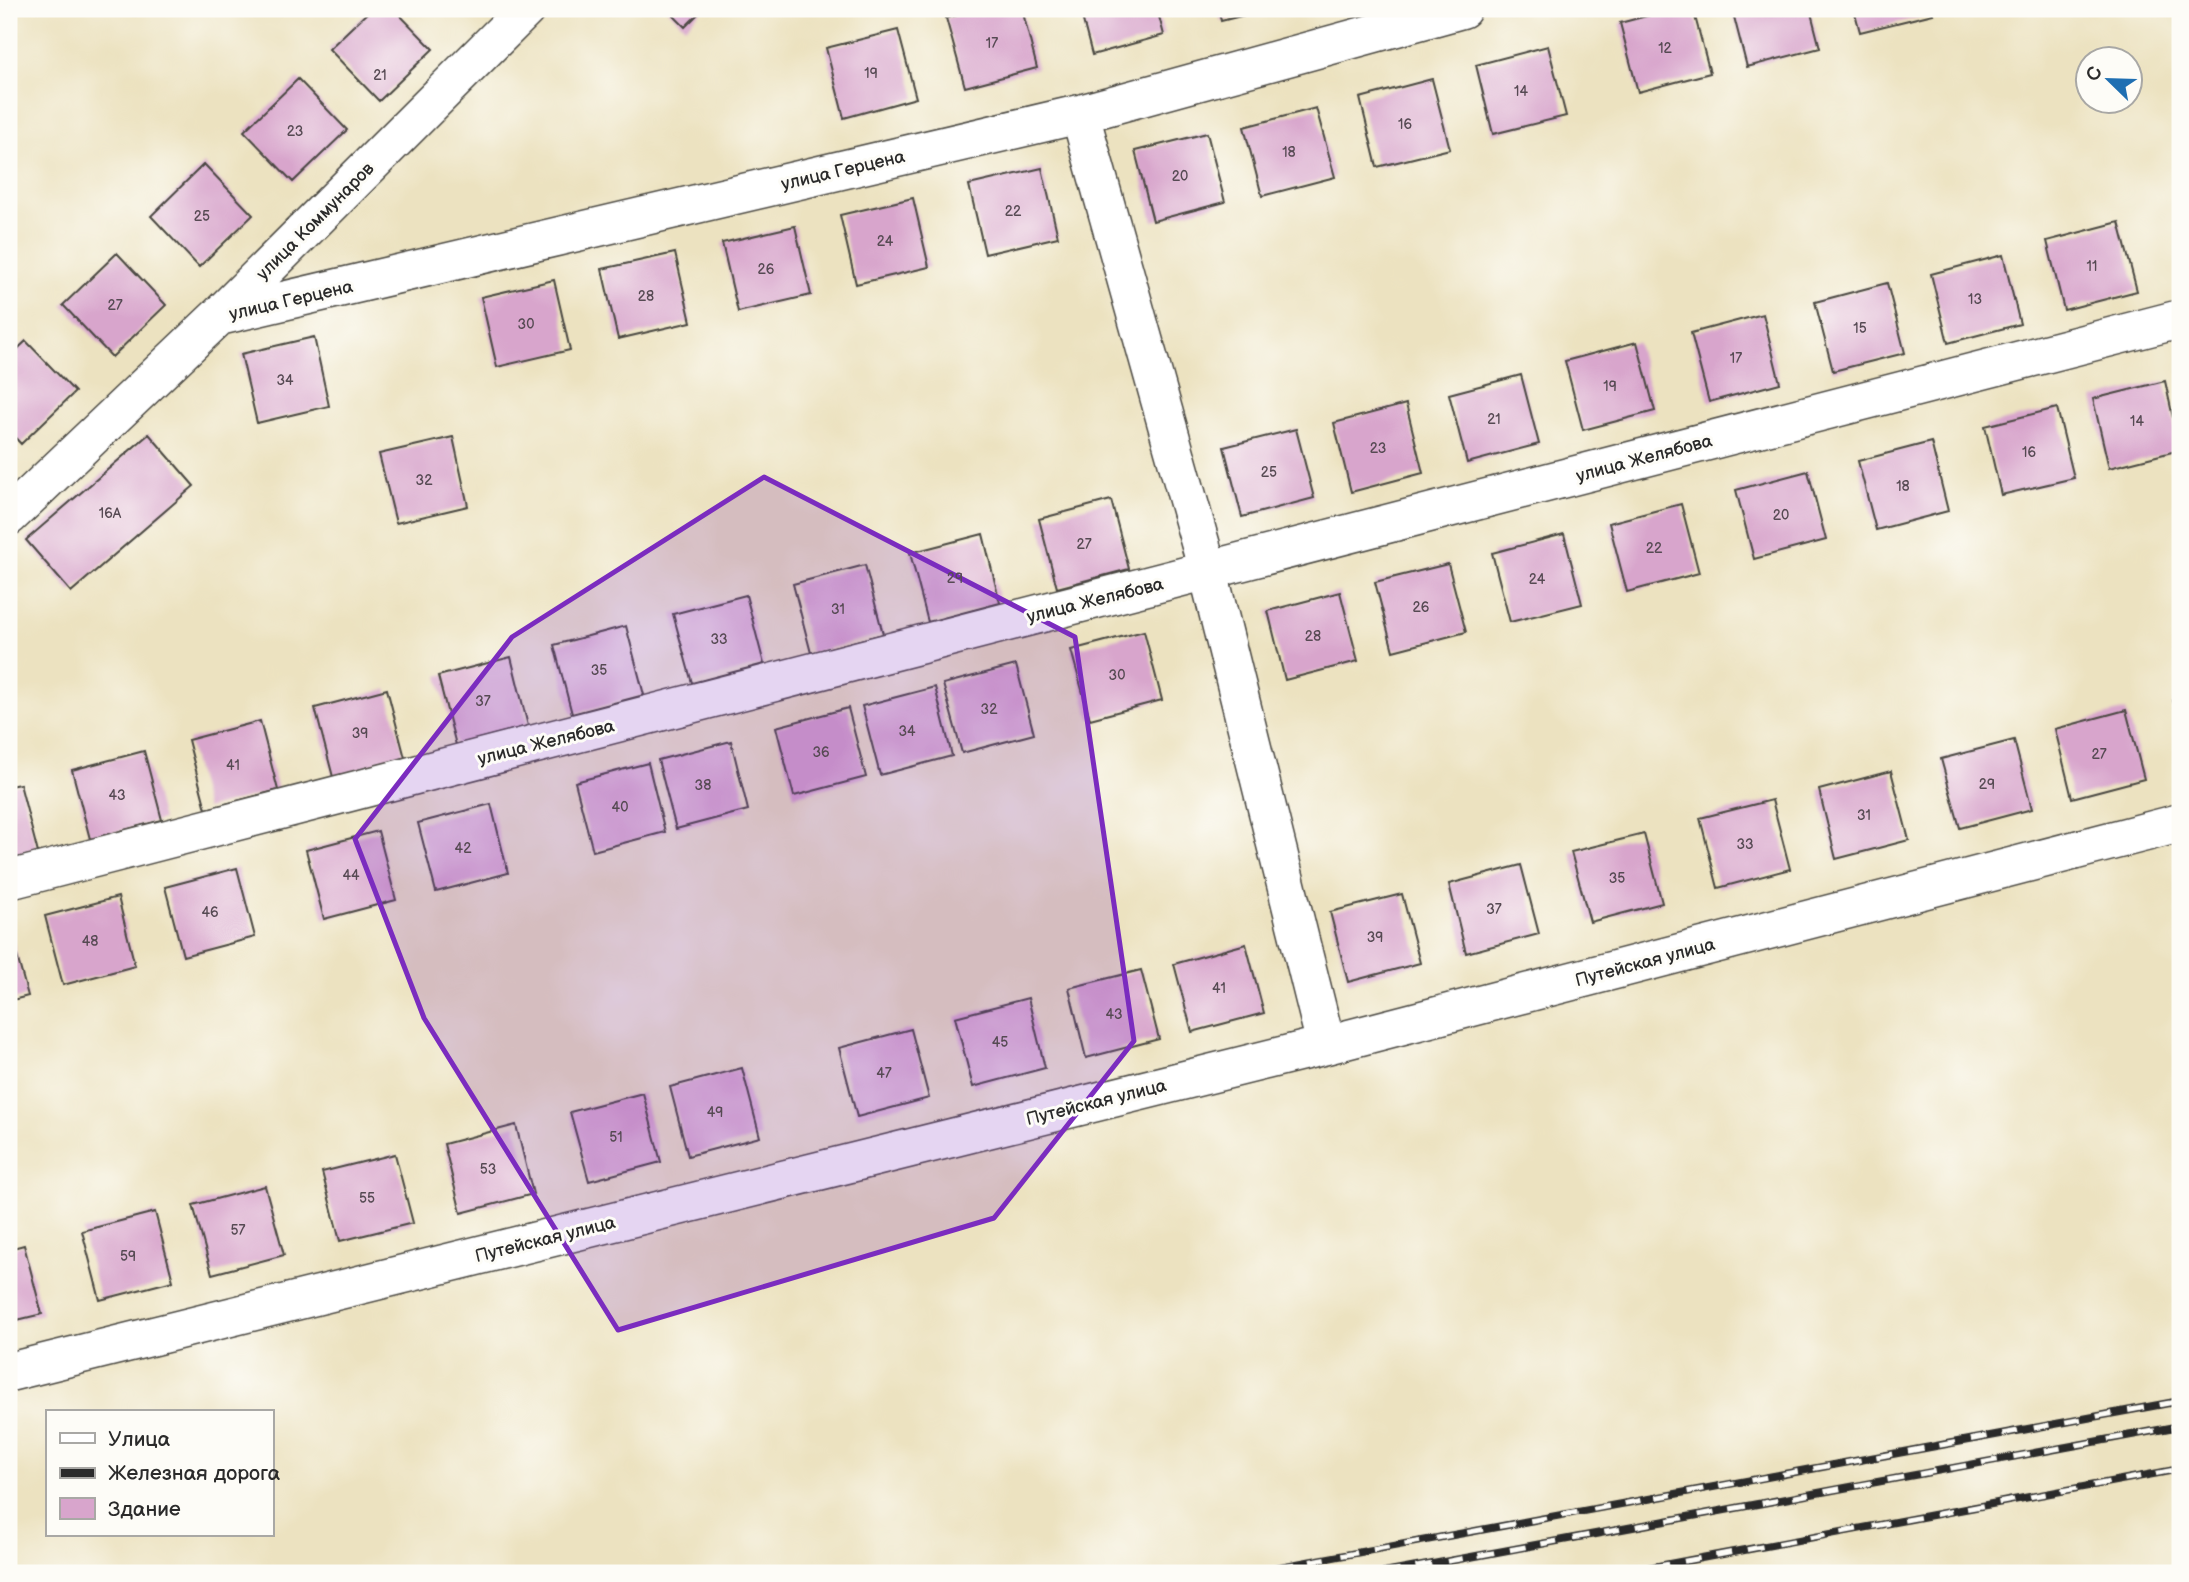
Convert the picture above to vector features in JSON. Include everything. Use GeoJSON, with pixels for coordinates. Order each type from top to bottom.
{"type":"FeatureCollection","features":[{"type":"Feature","properties":{"kind":"street","name":"улица Коммунаров"},"geometry":{"type":"LineString","coordinates":[[9,516],[219,316],[526,9]]}},
{"type":"Feature","properties":{"kind":"street","name":"улица Герцена"},"geometry":{"type":"LineString","coordinates":[[219,316],[1080,114],[1462,9]]}},
{"type":"Feature","properties":{"kind":"street"},"geometry":{"type":"LineString","coordinates":[[1080,114],[1208,571],[1325,1045]]}},
{"type":"Feature","properties":{"kind":"street","name":"улица Желябова"},"geometry":{"type":"LineString","coordinates":[[9,880],[2180,319]]}},
{"type":"Feature","properties":{"kind":"street","name":"Путейская улица"},"geometry":{"type":"LineString","coordinates":[[9,1373],[1325,1045],[2180,823]]}},
{"type":"Feature","properties":{"kind":"path"},"geometry":{"type":"LineString","coordinates":[[2172,1573],[2180,1572]]}},
{"type":"Feature","properties":{"kind":"highlighted area"},"geometry":{"type":"Polygon","coordinates":[[[764,477],[1075,637],[1134,1041],[994,1218],[618,1330],[424,1018],[355,839],[512,637],[764,477]]]}},
{"type":"Feature","properties":{"kind":"building"},"geometry":{"type":"Polygon","coordinates":[[[371,9],[394,9],[433,49],[379,101],[329,49],[371,9]]]}},
{"type":"Feature","properties":{"kind":"building"},"geometry":{"type":"Polygon","coordinates":[[[667,9],[703,9],[685,27],[667,9]]]}},
{"type":"Feature","properties":{"kind":"building"},"geometry":{"type":"Polygon","coordinates":[[[981,9],[1022,9],[1037,68],[965,87],[946,18],[981,9]]]}},
{"type":"Feature","properties":{"kind":"building"},"geometry":{"type":"Polygon","coordinates":[[[1080,9],[1157,9],[1164,35],[1092,55],[1080,9]]]}},
{"type":"Feature","properties":{"kind":"building"},"geometry":{"type":"Polygon","coordinates":[[[1218,9],[1265,9],[1265,10],[1221,21],[1218,9]]]}},
{"type":"Feature","properties":{"kind":"building"},"geometry":{"type":"Polygon","coordinates":[[[1673,9],[1693,9],[1710,73],[1638,92],[1620,23],[1673,9]]]}},
{"type":"Feature","properties":{"kind":"building"},"geometry":{"type":"Polygon","coordinates":[[[1732,9],[1810,9],[1820,48],[1747,67],[1732,9]]]}},
{"type":"Feature","properties":{"kind":"building"},"geometry":{"type":"Polygon","coordinates":[[[1854,9],[1931,9],[1933,14],[1860,32],[1854,9]]]}},
{"type":"Feature","properties":{"kind":"building"},"geometry":{"type":"Polygon","coordinates":[[[898,30],[916,98],[844,118],[826,48],[898,30]]]}},
{"type":"Feature","properties":{"kind":"building"},"geometry":{"type":"Polygon","coordinates":[[[1548,46],[1566,116],[1493,134],[1476,65],[1548,46]]]}},
{"type":"Feature","properties":{"kind":"building"},"geometry":{"type":"Polygon","coordinates":[[[298,79],[347,130],[293,182],[244,131],[298,79]]]}},
{"type":"Feature","properties":{"kind":"building"},"geometry":{"type":"Polygon","coordinates":[[[1432,79],[1450,149],[1377,167],[1360,98],[1432,79]]]}},
{"type":"Feature","properties":{"kind":"building"},"geometry":{"type":"Polygon","coordinates":[[[1316,108],[1335,177],[1262,196],[1244,127],[1316,108]]]}},
{"type":"Feature","properties":{"kind":"building"},"geometry":{"type":"Polygon","coordinates":[[[1207,133],[1225,202],[1153,221],[1135,151],[1207,133]]]}},
{"type":"Feature","properties":{"kind":"building"},"geometry":{"type":"Polygon","coordinates":[[[204,164],[253,215],[199,267],[151,216],[204,164]]]}},
{"type":"Feature","properties":{"kind":"building"},"geometry":{"type":"Polygon","coordinates":[[[1042,168],[1058,237],[985,254],[969,185],[1042,168]]]}},
{"type":"Feature","properties":{"kind":"building"},"geometry":{"type":"Polygon","coordinates":[[[913,198],[929,267],[856,284],[840,215],[913,198]]]}},
{"type":"Feature","properties":{"kind":"building"},"geometry":{"type":"Polygon","coordinates":[[[2119,222],[2137,291],[2064,310],[2047,241],[2119,222]]]}},
{"type":"Feature","properties":{"kind":"building"},"geometry":{"type":"Polygon","coordinates":[[[795,226],[811,295],[738,312],[722,243],[795,226]]]}},
{"type":"Feature","properties":{"kind":"building"},"geometry":{"type":"Polygon","coordinates":[[[117,253],[166,305],[112,357],[63,305],[117,253]]]}},
{"type":"Feature","properties":{"kind":"building"},"geometry":{"type":"Polygon","coordinates":[[[675,253],[691,322],[618,339],[602,269],[675,253]]]}},
{"type":"Feature","properties":{"kind":"building"},"geometry":{"type":"Polygon","coordinates":[[[2003,255],[2020,324],[1948,343],[1931,274],[2003,255]]]}},
{"type":"Feature","properties":{"kind":"building"},"geometry":{"type":"Polygon","coordinates":[[[554,280],[570,350],[497,367],[481,297],[554,280]]]}},
{"type":"Feature","properties":{"kind":"building"},"geometry":{"type":"Polygon","coordinates":[[[1887,283],[1905,353],[1833,371],[1815,302],[1887,283]]]}},
{"type":"Feature","properties":{"kind":"building"},"geometry":{"type":"Polygon","coordinates":[[[1763,314],[1780,383],[1709,402],[1691,333],[1763,314]]]}},
{"type":"Feature","properties":{"kind":"building"},"geometry":{"type":"Polygon","coordinates":[[[314,337],[329,406],[257,423],[241,354],[314,337]]]}},
{"type":"Feature","properties":{"kind":"building"},"geometry":{"type":"Polygon","coordinates":[[[26,341],[75,392],[21,444],[9,431],[9,357],[26,341]]]}},
{"type":"Feature","properties":{"kind":"building"},"geometry":{"type":"Polygon","coordinates":[[[1637,342],[1655,411],[1583,430],[1565,361],[1637,342]]]}},
{"type":"Feature","properties":{"kind":"building"},"geometry":{"type":"Polygon","coordinates":[[[1521,375],[1539,444],[1467,463],[1449,394],[1521,375]]]}},
{"type":"Feature","properties":{"kind":"building"},"geometry":{"type":"Polygon","coordinates":[[[2165,381],[2180,450],[2109,468],[2093,399],[2165,381]]]}},
{"type":"Feature","properties":{"kind":"building"},"geometry":{"type":"Polygon","coordinates":[[[1406,404],[1423,473],[1351,492],[1334,423],[1406,404]]]}},
{"type":"Feature","properties":{"kind":"building"},"geometry":{"type":"Polygon","coordinates":[[[2057,408],[2074,478],[2001,495],[1985,426],[2057,408]]]}},
{"type":"Feature","properties":{"kind":"building"},"geometry":{"type":"Polygon","coordinates":[[[1296,429],[1314,498],[1242,517],[1224,447],[1296,429]]]}},
{"type":"Feature","properties":{"kind":"building"},"geometry":{"type":"Polygon","coordinates":[[[149,434],[194,486],[71,592],[26,540],[149,434]]]}},
{"type":"Feature","properties":{"kind":"building"},"geometry":{"type":"Polygon","coordinates":[[[453,437],[468,506],[396,523],[379,454],[453,437]]]}},
{"type":"Feature","properties":{"kind":"building"},"geometry":{"type":"Polygon","coordinates":[[[1931,442],[1948,511],[1876,530],[1858,461],[1931,442]]]}},
{"type":"Feature","properties":{"kind":"building"},"geometry":{"type":"Polygon","coordinates":[[[1808,471],[1826,540],[1754,559],[1736,490],[1808,471]]]}},
{"type":"Feature","properties":{"kind":"building"},"geometry":{"type":"Polygon","coordinates":[[[1111,500],[1129,569],[1057,588],[1039,519],[1111,500]]]}},
{"type":"Feature","properties":{"kind":"building"},"geometry":{"type":"Polygon","coordinates":[[[1681,504],[1699,573],[1627,592],[1609,523],[1681,504]]]}},
{"type":"Feature","properties":{"kind":"building"},"geometry":{"type":"Polygon","coordinates":[[[983,534],[1000,603],[928,622],[910,553],[983,534]]]}},
{"type":"Feature","properties":{"kind":"building"},"geometry":{"type":"Polygon","coordinates":[[[1564,534],[1582,604],[1510,622],[1492,553],[1564,534]]]}},
{"type":"Feature","properties":{"kind":"building"},"geometry":{"type":"Polygon","coordinates":[[[1448,564],[1466,632],[1393,651],[1375,582],[1448,564]]]}},
{"type":"Feature","properties":{"kind":"building"},"geometry":{"type":"Polygon","coordinates":[[[865,565],[883,634],[811,653],[793,584],[865,565]]]}},
{"type":"Feature","properties":{"kind":"building"},"geometry":{"type":"Polygon","coordinates":[[[1340,592],[1358,661],[1285,680],[1268,611],[1340,592]]]}},
{"type":"Feature","properties":{"kind":"building"},"geometry":{"type":"Polygon","coordinates":[[[746,595],[764,664],[692,683],[673,614],[746,595]]]}},
{"type":"Feature","properties":{"kind":"building"},"geometry":{"type":"Polygon","coordinates":[[[626,626],[644,695],[572,714],[554,645],[626,626]]]}},
{"type":"Feature","properties":{"kind":"building"},"geometry":{"type":"Polygon","coordinates":[[[1144,631],[1162,700],[1090,719],[1071,650],[1144,631]]]}},
{"type":"Feature","properties":{"kind":"building"},"geometry":{"type":"Polygon","coordinates":[[[511,657],[528,726],[456,745],[438,676],[511,657]]]}},
{"type":"Feature","properties":{"kind":"building"},"geometry":{"type":"Polygon","coordinates":[[[1016,665],[1034,734],[962,753],[943,684],[1016,665]]]}},
{"type":"Feature","properties":{"kind":"building"},"geometry":{"type":"Polygon","coordinates":[[[935,687],[952,756],[880,775],[862,706],[935,687]]]}},
{"type":"Feature","properties":{"kind":"building"},"geometry":{"type":"Polygon","coordinates":[[[387,689],[405,758],[333,777],[315,708],[387,689]]]}},
{"type":"Feature","properties":{"kind":"building"},"geometry":{"type":"Polygon","coordinates":[[[2180,698],[2180,724],[2179,724],[2173,700],[2180,698]]]}},
{"type":"Feature","properties":{"kind":"building"},"geometry":{"type":"Polygon","coordinates":[[[848,708],[866,777],[794,796],[776,727],[848,708]]]}},
{"type":"Feature","properties":{"kind":"building"},"geometry":{"type":"Polygon","coordinates":[[[2126,710],[2144,779],[2072,798],[2055,729],[2126,710]]]}},
{"type":"Feature","properties":{"kind":"building"},"geometry":{"type":"Polygon","coordinates":[[[260,721],[278,790],[206,809],[188,740],[260,721]]]}},
{"type":"Feature","properties":{"kind":"building"},"geometry":{"type":"Polygon","coordinates":[[[2014,740],[2032,809],[1960,828],[1941,759],[2014,740]]]}},
{"type":"Feature","properties":{"kind":"building"},"geometry":{"type":"Polygon","coordinates":[[[731,741],[748,810],[676,829],[658,760],[731,741]]]}},
{"type":"Feature","properties":{"kind":"building"},"geometry":{"type":"Polygon","coordinates":[[[144,751],[162,820],[90,839],[72,770],[144,751]]]}},
{"type":"Feature","properties":{"kind":"building"},"geometry":{"type":"Polygon","coordinates":[[[648,763],[665,832],[593,851],[575,782],[648,763]]]}},
{"type":"Feature","properties":{"kind":"building"},"geometry":{"type":"Polygon","coordinates":[[[1891,771],[1909,840],[1836,859],[1819,790],[1891,771]]]}},
{"type":"Feature","properties":{"kind":"building"},"geometry":{"type":"Polygon","coordinates":[[[20,784],[38,853],[9,860],[9,786],[20,784]]]}},
{"type":"Feature","properties":{"kind":"building"},"geometry":{"type":"Polygon","coordinates":[[[1772,800],[1790,869],[1718,888],[1700,818],[1772,800]]]}},
{"type":"Feature","properties":{"kind":"building"},"geometry":{"type":"Polygon","coordinates":[[[491,804],[508,873],[436,892],[418,823],[491,804]]]}},
{"type":"Feature","properties":{"kind":"building"},"geometry":{"type":"Polygon","coordinates":[[[378,831],[396,900],[324,919],[306,850],[378,831]]]}},
{"type":"Feature","properties":{"kind":"building"},"geometry":{"type":"Polygon","coordinates":[[[1644,834],[1662,903],[1590,922],[1571,852],[1644,834]]]}},
{"type":"Feature","properties":{"kind":"building"},"geometry":{"type":"Polygon","coordinates":[[[1521,865],[1539,934],[1466,953],[1449,884],[1521,865]]]}},
{"type":"Feature","properties":{"kind":"building"},"geometry":{"type":"Polygon","coordinates":[[[237,868],[255,937],[183,956],[165,887],[237,868]]]}},
{"type":"Feature","properties":{"kind":"building"},"geometry":{"type":"Polygon","coordinates":[[[1402,894],[1420,963],[1348,982],[1330,912],[1402,894]]]}},
{"type":"Feature","properties":{"kind":"building"},"geometry":{"type":"Polygon","coordinates":[[[118,897],[135,966],[63,985],[45,916],[118,897]]]}},
{"type":"Feature","properties":{"kind":"building"},"geometry":{"type":"Polygon","coordinates":[[[9,927],[28,996],[9,1001],[9,927]]]}},
{"type":"Feature","properties":{"kind":"building"},"geometry":{"type":"Polygon","coordinates":[[[1246,944],[1264,1013],[1192,1032],[1174,964],[1246,944]]]}},
{"type":"Feature","properties":{"kind":"building"},"geometry":{"type":"Polygon","coordinates":[[[1141,970],[1159,1039],[1086,1058],[1069,988],[1141,970]]]}},
{"type":"Feature","properties":{"kind":"building"},"geometry":{"type":"Polygon","coordinates":[[[1028,998],[1045,1068],[973,1087],[955,1017],[1028,998]]]}},
{"type":"Feature","properties":{"kind":"building"},"geometry":{"type":"Polygon","coordinates":[[[911,1029],[929,1098],[857,1117],[839,1048],[911,1029]]]}},
{"type":"Feature","properties":{"kind":"building"},"geometry":{"type":"Polygon","coordinates":[[[742,1068],[760,1137],[688,1156],[670,1087],[742,1068]]]}},
{"type":"Feature","properties":{"kind":"building"},"geometry":{"type":"Polygon","coordinates":[[[643,1093],[661,1162],[589,1181],[570,1112],[643,1093]]]}},
{"type":"Feature","properties":{"kind":"building"},"geometry":{"type":"Polygon","coordinates":[[[516,1125],[533,1194],[461,1213],[444,1144],[516,1125]]]}},
{"type":"Feature","properties":{"kind":"building"},"geometry":{"type":"Polygon","coordinates":[[[395,1154],[413,1223],[340,1241],[322,1172],[395,1154]]]}},
{"type":"Feature","properties":{"kind":"building"},"geometry":{"type":"Polygon","coordinates":[[[265,1186],[284,1255],[212,1274],[193,1205],[265,1186]]]}},
{"type":"Feature","properties":{"kind":"building"},"geometry":{"type":"Polygon","coordinates":[[[155,1212],[173,1281],[100,1300],[82,1231],[155,1212]]]}},
{"type":"Feature","properties":{"kind":"building"},"geometry":{"type":"Polygon","coordinates":[[[24,1245],[42,1314],[9,1322],[9,1249],[24,1245]]]}},
{"type":"Feature","properties":{"kind":"railway"},"geometry":{"type":"LineString","coordinates":[[1247,1573],[2180,1401]]}},
{"type":"Feature","properties":{"kind":"railway"},"geometry":{"type":"LineString","coordinates":[[1384,1573],[2180,1426]]}},
{"type":"Feature","properties":{"kind":"railway"},"geometry":{"type":"LineString","coordinates":[[1621,1573],[2180,1469]]}}]}
